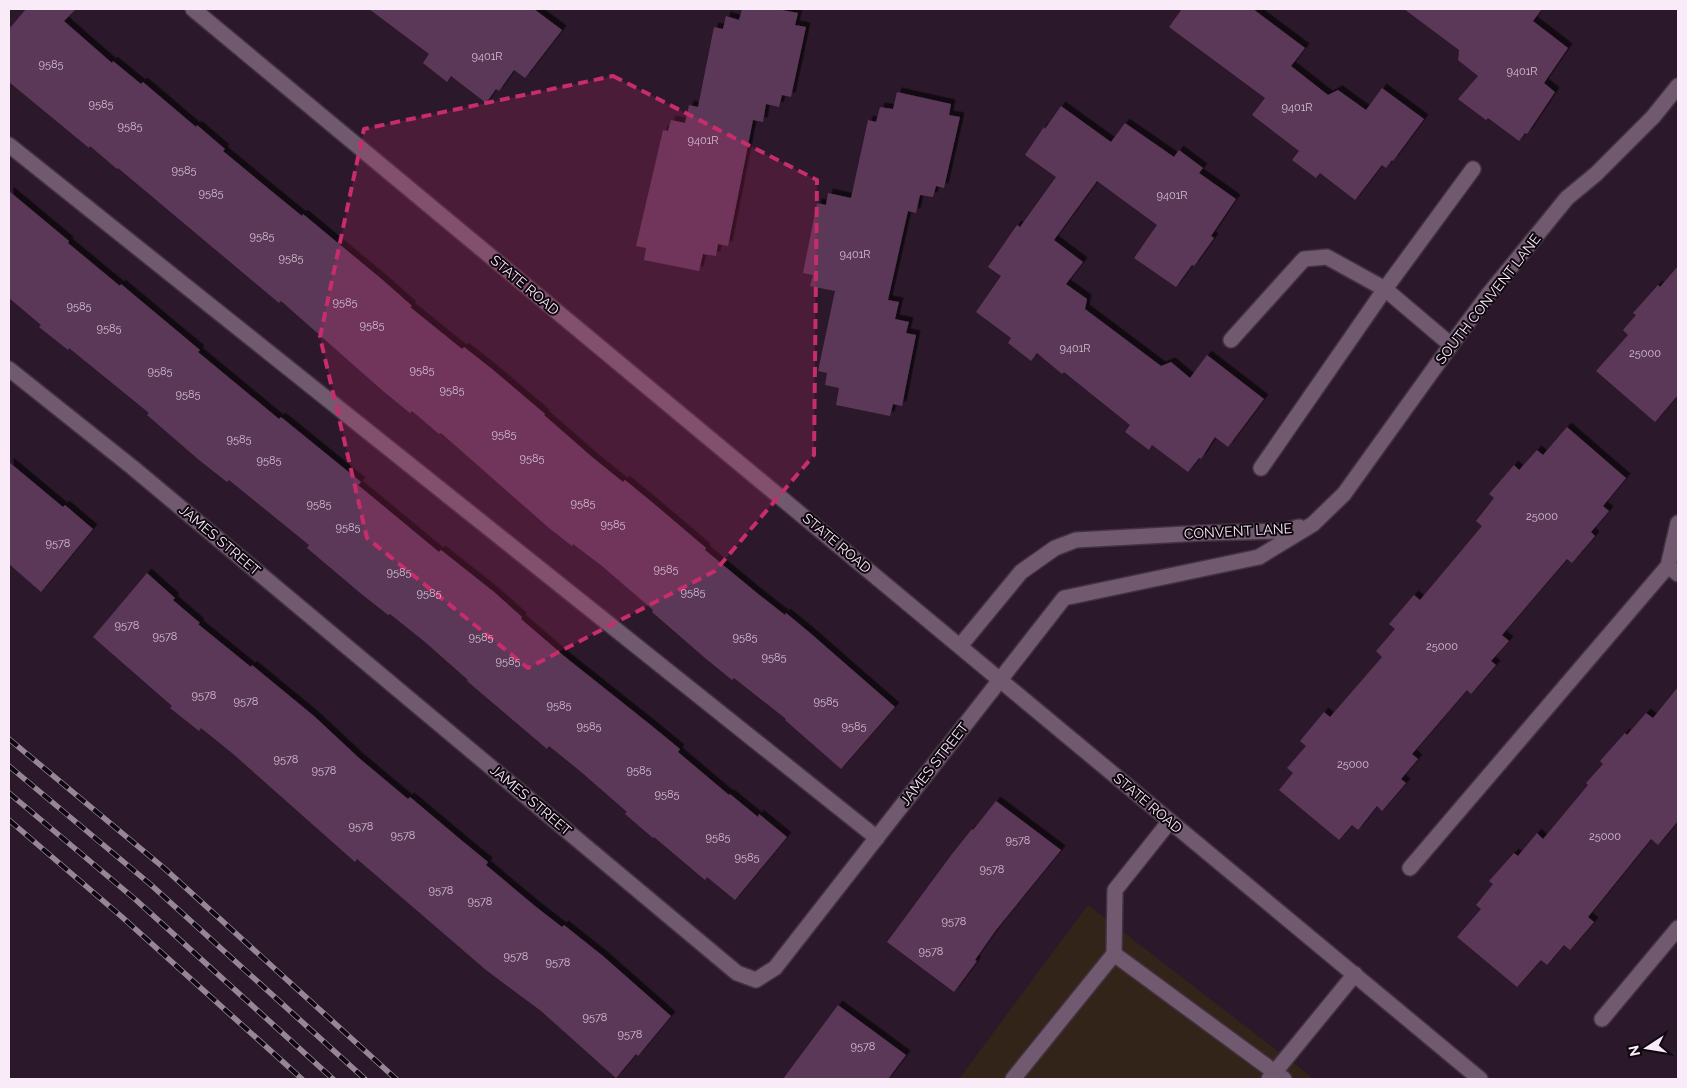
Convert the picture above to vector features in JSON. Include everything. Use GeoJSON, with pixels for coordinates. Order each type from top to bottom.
{"type":"FeatureCollection","features":[{"type":"Feature","properties":{"kind":"street","name":"STATE ROAD"},"geometry":{"type":"LineString","coordinates":[[193,9],[1480,1079]]}},
{"type":"Feature","properties":{"kind":"street","name":"SOUTH CONVENT LANE"},"geometry":{"type":"LineString","coordinates":[[1313,524],[1344,494],[1488,295],[1567,198],[1596,174],[1653,117],[1678,86]]}},
{"type":"Feature","properties":{"kind":"street"},"geometry":{"type":"LineString","coordinates":[[9,145],[876,838]]}},
{"type":"Feature","properties":{"kind":"street"},"geometry":{"type":"LineString","coordinates":[[1261,468],[1385,289],[1474,169]]}},
{"type":"Feature","properties":{"kind":"street"},"geometry":{"type":"LineString","coordinates":[[1231,340],[1304,259],[1327,257],[1385,289],[1451,345]]}},
{"type":"Feature","properties":{"kind":"street","name":"JAMES STREET"},"geometry":{"type":"LineString","coordinates":[[9,369],[132,466],[737,973],[756,980],[775,968],[1000,680]]}},
{"type":"Feature","properties":{"kind":"street"},"geometry":{"type":"LineString","coordinates":[[1410,868],[1673,570],[1678,523]]}},
{"type":"Feature","properties":{"kind":"street","name":"CONVENT LANE"},"geometry":{"type":"LineString","coordinates":[[960,646],[1021,572],[1055,548],[1076,540],[1282,531],[1313,524]]}},
{"type":"Feature","properties":{"kind":"street","name":"CONVENT LANE"},"geometry":{"type":"LineString","coordinates":[[1000,680],[1064,598],[1259,557],[1313,524]]}},
{"type":"Feature","properties":{"kind":"street"},"geometry":{"type":"LineString","coordinates":[[1013,1079],[1114,954],[1115,890],[1170,821]]}},
{"type":"Feature","properties":{"kind":"street"},"geometry":{"type":"LineString","coordinates":[[1602,1019],[1678,928]]}},
{"type":"Feature","properties":{"kind":"street"},"geometry":{"type":"LineString","coordinates":[[1114,954],[1276,1077],[1355,974]]}},
{"type":"Feature","properties":{"kind":"highlighted area"},"geometry":{"type":"Polygon","coordinates":[[[613,76],[817,180],[814,455],[715,571],[528,668],[367,538],[320,337],[364,129],[613,76]]]}},
{"type":"Feature","properties":{"kind":"shaded area"},"geometry":{"type":"Polygon","coordinates":[[[1088,905],[1314,1079],[959,1079],[1088,905]]]}},
{"type":"Feature","properties":{"kind":"building"},"geometry":{"type":"Polygon","coordinates":[[[26,9],[76,9],[64,21],[112,63],[113,61],[141,84],[143,82],[196,127],[197,125],[225,149],[223,151],[385,282],[412,306],[410,307],[462,349],[464,347],[492,369],[592,457],[623,482],[625,480],[653,503],[706,548],[705,550],[757,593],[809,632],[895,707],[841,769],[786,719],[705,658],[602,566],[549,528],[441,433],[439,434],[412,411],[410,413],[281,301],[279,303],[118,168],[90,146],[89,148],[9,82],[9,29],[26,9]]]}},
{"type":"Feature","properties":{"kind":"building"},"geometry":{"type":"Polygon","coordinates":[[[369,9],[534,9],[562,30],[525,78],[514,70],[499,91],[496,89],[486,103],[451,76],[447,82],[423,63],[429,54],[369,9]]]}},
{"type":"Feature","properties":{"kind":"building"},"geometry":{"type":"Polygon","coordinates":[[[742,9],[777,9],[798,13],[795,25],[806,27],[791,97],[782,95],[779,107],[766,104],[763,122],[753,120],[728,246],[718,244],[716,256],[703,254],[699,271],[644,260],[646,248],[636,246],[663,130],[668,131],[671,120],[685,123],[689,105],[698,107],[714,27],[723,29],[726,16],[739,20],[742,9]]]}},
{"type":"Feature","properties":{"kind":"building"},"geometry":{"type":"Polygon","coordinates":[[[1182,9],[1253,9],[1305,48],[1291,66],[1328,95],[1338,90],[1366,110],[1382,88],[1424,119],[1393,161],[1386,168],[1382,165],[1355,200],[1320,173],[1316,178],[1292,160],[1299,151],[1252,115],[1265,98],[1169,27],[1182,9]]]}},
{"type":"Feature","properties":{"kind":"building"},"geometry":{"type":"Polygon","coordinates":[[[1404,9],[1542,9],[1533,21],[1568,48],[1544,83],[1555,92],[1527,134],[1525,133],[1519,141],[1458,99],[1478,76],[1458,60],[1459,50],[1404,9]]]}},
{"type":"Feature","properties":{"kind":"building"},"geometry":{"type":"Polygon","coordinates":[[[897,92],[951,104],[949,115],[960,117],[944,188],[936,186],[933,197],[920,195],[916,213],[908,211],[888,300],[899,302],[895,319],[909,322],[906,333],[916,335],[902,406],[893,404],[890,416],[836,405],[839,388],[825,385],[827,373],[818,371],[835,291],[810,286],[813,275],[803,273],[817,203],[826,205],[828,193],[851,198],[868,120],[876,122],[880,107],[893,109],[897,92]]]}},
{"type":"Feature","properties":{"kind":"building"},"geometry":{"type":"Polygon","coordinates":[[[1061,106],[1111,142],[1125,123],[1174,157],[1179,150],[1203,168],[1199,173],[1236,199],[1211,236],[1214,238],[1176,287],[1134,258],[1157,225],[1097,181],[1054,240],[1083,262],[1066,284],[1087,299],[1085,309],[1161,366],[1171,362],[1190,378],[1207,355],[1264,399],[1228,447],[1215,437],[1201,459],[1199,458],[1188,472],[1152,445],[1149,450],[1125,432],[1130,425],[1064,372],[1062,374],[1037,353],[1031,361],[1008,343],[1011,338],[976,312],[1001,276],[988,267],[1017,225],[1020,227],[1056,177],[1025,155],[1061,106]]]}},
{"type":"Feature","properties":{"kind":"building"},"geometry":{"type":"Polygon","coordinates":[[[9,191],[69,241],[68,243],[120,286],[121,284],[200,350],[198,352],[279,419],[281,417],[361,482],[358,485],[439,552],[441,550],[494,592],[522,617],[521,619],[680,749],[678,752],[729,795],[758,817],[759,814],[787,837],[735,900],[707,877],[705,880],[653,838],[625,814],[627,812],[580,771],[549,746],[547,749],[467,681],[425,642],[359,592],[307,548],[309,545],[229,480],[227,482],[199,460],[147,415],[149,413],[69,348],[68,350],[39,327],[41,325],[9,298],[9,191]]]}},
{"type":"Feature","properties":{"kind":"building"},"geometry":{"type":"Polygon","coordinates":[[[1678,266],[1678,395],[1655,422],[1596,371],[1628,335],[1623,330],[1636,315],[1633,313],[1658,285],[1660,287],[1678,266]]]}},
{"type":"Feature","properties":{"kind":"building"},"geometry":{"type":"Polygon","coordinates":[[[1567,427],[1626,478],[1603,506],[1609,511],[1591,532],[1595,536],[1572,563],[1567,559],[1502,635],[1509,641],[1491,661],[1496,665],[1471,694],[1467,690],[1412,754],[1418,759],[1401,779],[1406,783],[1382,811],[1377,806],[1358,830],[1352,825],[1339,840],[1279,790],[1293,773],[1287,768],[1306,746],[1300,741],[1324,712],[1330,717],[1382,657],[1376,651],[1395,629],[1389,624],[1414,595],[1420,600],[1482,526],[1476,521],[1494,498],[1489,494],[1514,465],[1519,470],[1537,450],[1543,455],[1567,427]]]}},
{"type":"Feature","properties":{"kind":"building"},"geometry":{"type":"Polygon","coordinates":[[[9,462],[63,507],[65,505],[93,529],[41,592],[9,564],[9,462]]]}},
{"type":"Feature","properties":{"kind":"building"},"geometry":{"type":"Polygon","coordinates":[[[147,573],[175,598],[173,600],[200,623],[198,624],[314,716],[359,758],[408,799],[410,797],[488,862],[486,865],[562,927],[564,925],[603,956],[671,1016],[638,1056],[636,1054],[616,1078],[541,1011],[486,970],[357,859],[355,862],[232,753],[201,728],[199,731],[170,708],[172,706],[93,637],[147,573]]]}},
{"type":"Feature","properties":{"kind":"building"},"geometry":{"type":"Polygon","coordinates":[[[1678,687],[1678,821],[1658,845],[1651,839],[1588,917],[1594,922],[1570,950],[1564,945],[1547,965],[1541,960],[1517,987],[1457,937],[1481,909],[1476,905],[1493,884],[1489,881],[1514,853],[1518,856],[1537,833],[1543,839],[1588,785],[1586,783],[1603,764],[1600,761],[1625,733],[1627,735],[1646,713],[1653,718],[1678,687]]]}},
{"type":"Feature","properties":{"kind":"building"},"geometry":{"type":"Polygon","coordinates":[[[996,801],[1061,850],[996,930],[975,960],[977,961],[954,992],[887,942],[952,854],[996,801]]]}},
{"type":"Feature","properties":{"kind":"building"},"geometry":{"type":"Polygon","coordinates":[[[838,1005],[906,1055],[888,1079],[783,1079],[838,1005]]]}},
{"type":"Feature","properties":{"kind":"railway"},"geometry":{"type":"LineString","coordinates":[[9,739],[164,868],[396,1079]]}},
{"type":"Feature","properties":{"kind":"railway"},"geometry":{"type":"LineString","coordinates":[[9,766],[150,884],[365,1079]]}},
{"type":"Feature","properties":{"kind":"railway"},"geometry":{"type":"LineString","coordinates":[[9,793],[136,900],[333,1079]]}},
{"type":"Feature","properties":{"kind":"railway"},"geometry":{"type":"LineString","coordinates":[[9,820],[122,917],[302,1079]]}}]}
